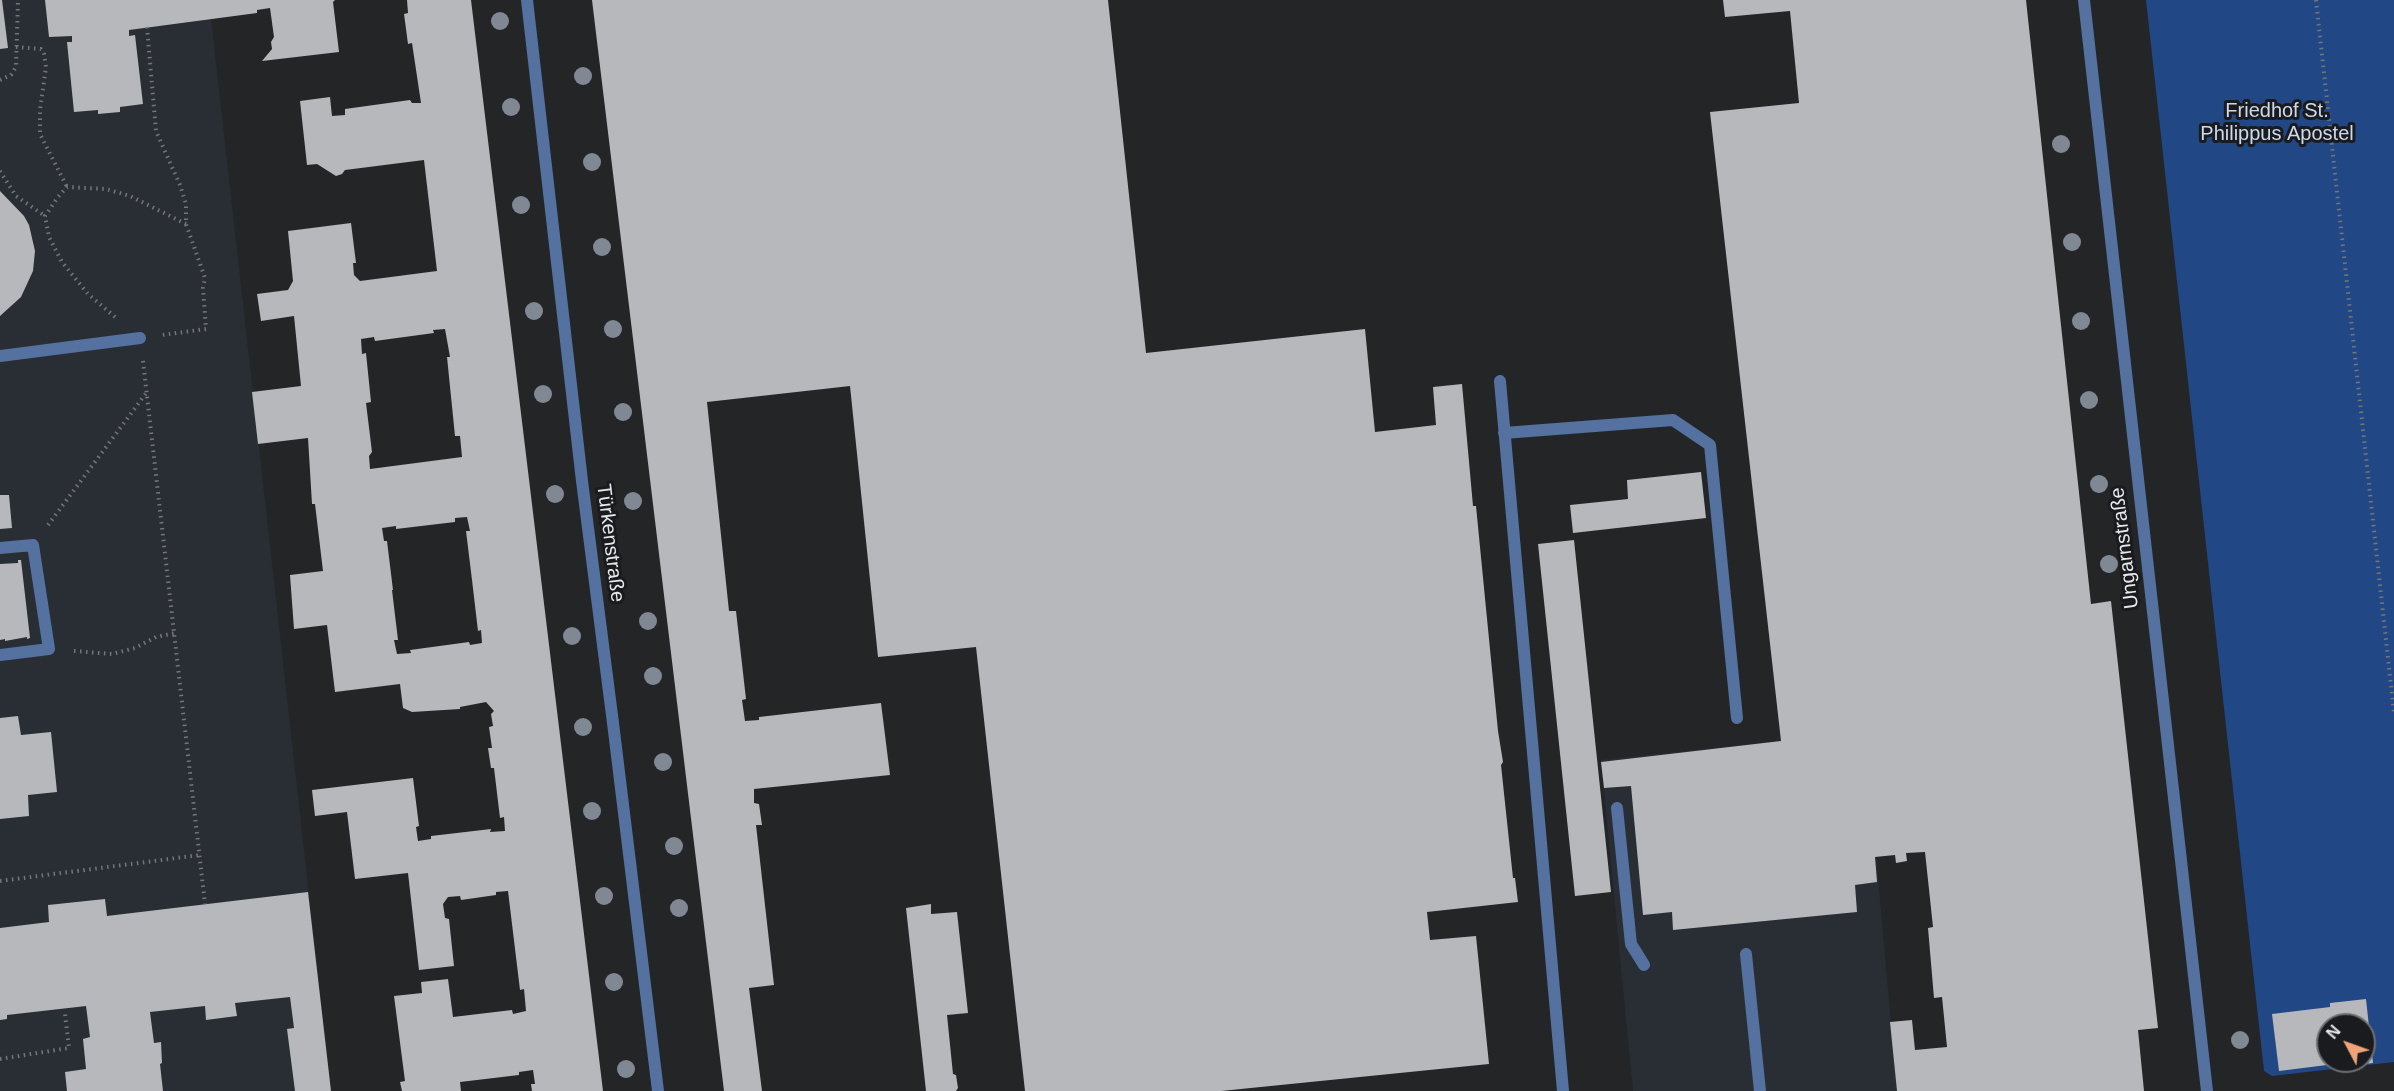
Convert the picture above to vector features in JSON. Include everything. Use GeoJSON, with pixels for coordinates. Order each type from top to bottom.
{"type":"FeatureCollection","features":[{"type":"Feature","properties":{"kind":"street","name":"Türkenstraße"},"geometry":{"type":"LineString","coordinates":[[527,0],[582,481],[614,723],[658,1091]]}},
{"type":"Feature","properties":{"kind":"street","name":"Ungarnstraße"},"geometry":{"type":"LineString","coordinates":[[2084,0],[2207,1091]]}},
{"type":"Feature","properties":{"kind":"street"},"geometry":{"type":"LineString","coordinates":[[0,356],[140,338]]}},
{"type":"Feature","properties":{"kind":"street"},"geometry":{"type":"LineString","coordinates":[[1500,381],[1563,1091]]}},
{"type":"Feature","properties":{"kind":"street"},"geometry":{"type":"LineString","coordinates":[[1504,433],[1672,420],[1710,445],[1737,718]]}},
{"type":"Feature","properties":{"kind":"street"},"geometry":{"type":"LineString","coordinates":[[0,548],[33,545],[49,649],[0,655]]}},
{"type":"Feature","properties":{"kind":"street"},"geometry":{"type":"LineString","coordinates":[[1617,808],[1631,944],[1644,965]]}},
{"type":"Feature","properties":{"kind":"street"},"geometry":{"type":"LineString","coordinates":[[1746,954],[1761,1091]]}},
{"type":"Feature","properties":{"kind":"path"},"geometry":{"type":"LineString","coordinates":[[0,80],[11,75],[16,67],[18,0]]}},
{"type":"Feature","properties":{"kind":"path"},"geometry":{"type":"LineString","coordinates":[[2316,0],[2394,714]]}},
{"type":"Feature","properties":{"kind":"path"},"geometry":{"type":"LineString","coordinates":[[140,338],[206,329],[203,288],[206,278],[186,224],[186,204],[180,185],[156,131],[147,27]]}},
{"type":"Feature","properties":{"kind":"path"},"geometry":{"type":"LineString","coordinates":[[16,47],[40,49],[44,54],[46,67],[40,110],[40,134],[67,187]]}},
{"type":"Feature","properties":{"kind":"path"},"geometry":{"type":"LineString","coordinates":[[0,171],[16,196],[45,216],[49,237],[62,262],[88,294],[140,338],[205,904]]}},
{"type":"Feature","properties":{"kind":"path"},"geometry":{"type":"LineString","coordinates":[[67,187],[99,188],[130,196],[186,224]]}},
{"type":"Feature","properties":{"kind":"path"},"geometry":{"type":"LineString","coordinates":[[45,216],[67,187]]}},
{"type":"Feature","properties":{"kind":"path"},"geometry":{"type":"LineString","coordinates":[[33,545],[147,392]]}},
{"type":"Feature","properties":{"kind":"path"},"geometry":{"type":"LineString","coordinates":[[49,649],[112,654],[135,648],[156,637],[175,633]]}},
{"type":"Feature","properties":{"kind":"path"},"geometry":{"type":"LineString","coordinates":[[0,881],[200,855]]}},
{"type":"Feature","properties":{"kind":"path"},"geometry":{"type":"LineString","coordinates":[[0,1059],[69,1048],[65,1014]]}},
{"type":"Feature","properties":{"kind":"shaded area"},"geometry":{"type":"Polygon","coordinates":[[[0,0],[209,0],[331,1091],[0,1091],[0,0]]]}},
{"type":"Feature","properties":{"kind":"shaded area"},"geometry":{"type":"Polygon","coordinates":[[[1863,732],[1897,1091],[1633,1091],[1601,760],[1863,732]]]}},
{"type":"Feature","properties":{"kind":"green space","name":"Friedhof St. Philippus Apostel"},"geometry":{"type":"Polygon","coordinates":[[[2146,0],[2394,0],[2394,1062],[2376,1064],[2376,1013],[2316,1013],[2316,1071],[2272,1076],[2264,1071],[2146,0]]]}},
{"type":"Feature","properties":{"kind":"building"},"geometry":{"type":"Polygon","coordinates":[[[0,0],[2,0],[8,48],[0,49],[0,0]]]}},
{"type":"Feature","properties":{"kind":"building"},"geometry":{"type":"Polygon","coordinates":[[[45,0],[335,0],[333,2],[339,52],[262,61],[272,49],[271,42],[274,37],[270,8],[257,10],[257,13],[129,30],[129,36],[135,35],[143,104],[120,107],[120,112],[98,114],[98,110],[74,112],[67,42],[72,42],[72,36],[49,37],[45,0]]]}},
{"type":"Feature","properties":{"kind":"building"},"geometry":{"type":"Polygon","coordinates":[[[407,0],[471,0],[603,1091],[532,1091],[531,1084],[535,1084],[533,1070],[519,1072],[519,1075],[460,1082],[461,1091],[402,1091],[400,1082],[405,1081],[394,996],[422,993],[421,982],[448,979],[453,1017],[512,1010],[513,1014],[526,1011],[524,989],[520,990],[508,891],[461,900],[460,896],[448,897],[443,904],[445,918],[449,919],[454,966],[419,970],[408,873],[355,879],[347,812],[315,816],[312,790],[413,778],[419,826],[416,827],[418,841],[431,839],[431,836],[491,829],[490,832],[505,831],[504,817],[500,818],[494,768],[491,768],[488,748],[492,748],[489,727],[493,726],[491,714],[494,711],[486,702],[460,707],[460,709],[412,712],[403,708],[400,684],[335,692],[327,625],[294,629],[290,575],[323,571],[315,504],[312,504],[308,438],[258,444],[252,392],[301,386],[294,316],[261,321],[257,294],[288,290],[293,281],[288,231],[351,223],[356,263],[353,263],[354,275],[360,281],[437,271],[424,160],[345,170],[336,176],[317,164],[307,165],[300,101],[330,97],[332,116],[345,115],[345,109],[410,100],[412,103],[421,103],[412,43],[408,44],[404,14],[408,13],[407,0]],[[445,329],[433,330],[434,333],[375,341],[374,337],[361,339],[362,354],[366,353],[371,402],[366,403],[372,452],[369,456],[370,469],[462,457],[460,436],[455,436],[447,357],[450,357],[445,329]],[[467,517],[455,518],[455,522],[396,529],[396,526],[382,528],[384,541],[387,541],[393,590],[398,640],[394,640],[397,654],[411,653],[410,650],[469,642],[470,645],[482,643],[481,630],[478,631],[466,531],[470,531],[467,517]]]}},
{"type":"Feature","properties":{"kind":"building"},"geometry":{"type":"Polygon","coordinates":[[[592,0],[1108,0],[1146,353],[1365,329],[1375,432],[1436,425],[1433,387],[1462,384],[1473,506],[1476,506],[1503,762],[1501,765],[1513,878],[1515,878],[1518,902],[1427,912],[1430,940],[1476,936],[1489,1064],[1221,1091],[1025,1091],[976,647],[878,657],[850,386],[707,402],[729,611],[736,611],[746,699],[742,700],[745,721],[759,720],[759,717],[881,703],[890,775],[754,789],[754,803],[759,804],[762,825],[756,825],[774,985],[749,988],[762,1091],[724,1091],[592,0]]]}},
{"type":"Feature","properties":{"kind":"building"},"geometry":{"type":"Polygon","coordinates":[[[1723,0],[2026,0],[2091,604],[2111,601],[2158,1028],[2138,1030],[2144,1091],[1897,1091],[1890,1022],[1912,1020],[1915,1050],[1947,1047],[1942,997],[1934,998],[1928,928],[1933,927],[1925,852],[1906,853],[1907,861],[1896,863],[1895,855],[1875,857],[1877,882],[1855,885],[1857,912],[1673,930],[1672,912],[1643,915],[1631,786],[1604,788],[1601,762],[1781,741],[1710,112],[1799,103],[1790,11],[1725,17],[1723,0]]]}},
{"type":"Feature","properties":{"kind":"building"},"geometry":{"type":"Polygon","coordinates":[[[0,191],[24,216],[29,225],[35,251],[33,271],[21,297],[0,316],[0,191]]]}},
{"type":"Feature","properties":{"kind":"building"},"geometry":{"type":"Polygon","coordinates":[[[1701,472],[1706,518],[1573,533],[1570,505],[1628,499],[1627,480],[1701,472]]]}},
{"type":"Feature","properties":{"kind":"building"},"geometry":{"type":"Polygon","coordinates":[[[0,495],[9,495],[12,528],[0,529],[0,495]]]}},
{"type":"Feature","properties":{"kind":"building"},"geometry":{"type":"Polygon","coordinates":[[[1574,540],[1611,892],[1575,896],[1538,544],[1574,540]]]}},
{"type":"Feature","properties":{"kind":"building"},"geometry":{"type":"Polygon","coordinates":[[[18,560],[21,560],[30,638],[5,641],[5,639],[0,640],[0,564],[18,563],[18,560]]]}},
{"type":"Feature","properties":{"kind":"building"},"geometry":{"type":"Polygon","coordinates":[[[18,716],[21,735],[51,732],[57,792],[28,795],[29,816],[0,819],[0,718],[18,716]]]}},
{"type":"Feature","properties":{"kind":"building"},"geometry":{"type":"Polygon","coordinates":[[[308,892],[331,1091],[295,1091],[287,1029],[294,1028],[290,997],[235,1003],[237,1016],[206,1020],[205,1006],[150,1012],[154,1043],[161,1042],[162,1063],[160,1064],[163,1091],[67,1091],[65,1072],[86,1069],[83,1039],[90,1037],[86,1006],[7,1015],[7,1019],[0,1020],[0,928],[49,922],[48,905],[105,899],[107,916],[308,892]]]}},
{"type":"Feature","properties":{"kind":"building"},"geometry":{"type":"Polygon","coordinates":[[[931,904],[931,914],[957,912],[968,1013],[947,1015],[953,1074],[956,1075],[958,1088],[956,1091],[926,1091],[906,908],[931,904]]]}},
{"type":"Feature","properties":{"kind":"building"},"geometry":{"type":"Polygon","coordinates":[[[2366,999],[2368,1013],[2316,1013],[2316,1066],[2279,1071],[2272,1014],[2330,1007],[2330,1003],[2366,999]]]}}]}
